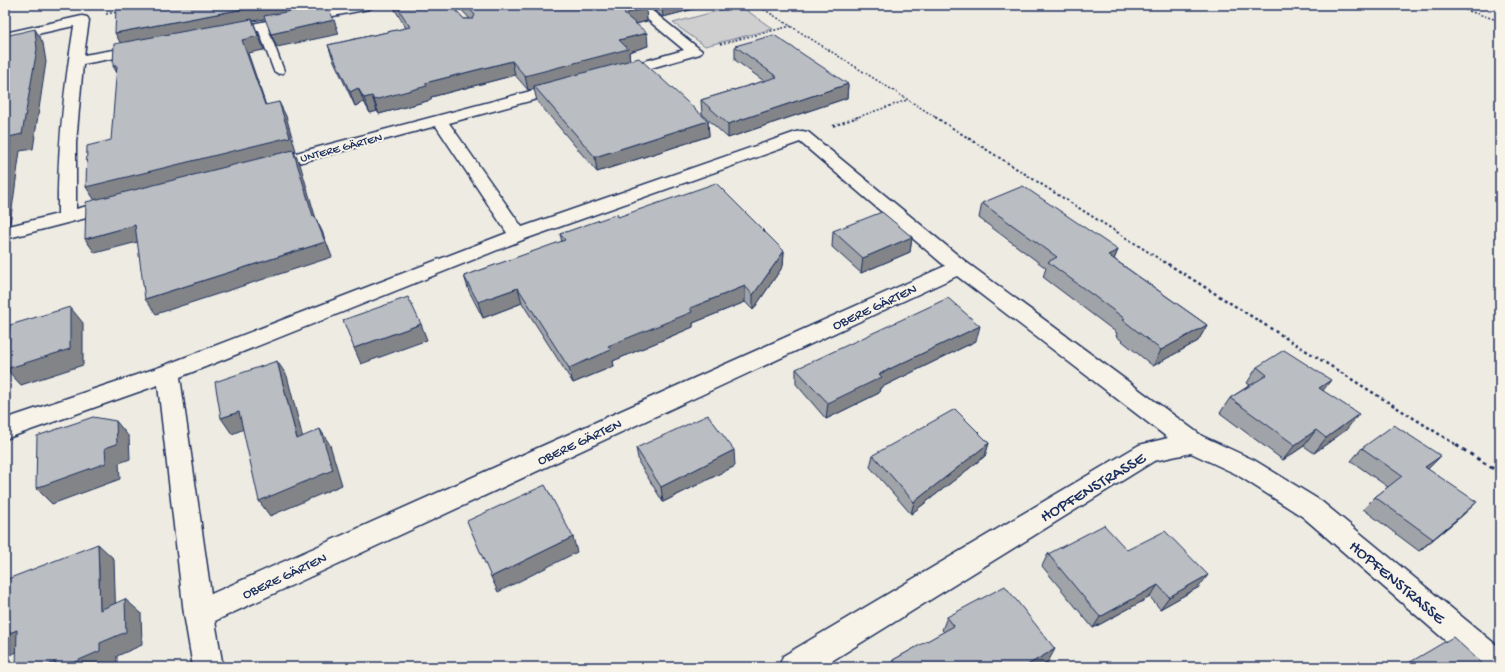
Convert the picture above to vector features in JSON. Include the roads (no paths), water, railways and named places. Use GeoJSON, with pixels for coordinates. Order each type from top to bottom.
{"type":"FeatureCollection","features":[{"type":"Feature","properties":{"kind":"street"},"geometry":{"type":"LineString","coordinates":[[216,35],[369,5]]}},
{"type":"Feature","properties":{"kind":"street"},"geometry":{"type":"LineString","coordinates":[[602,77],[695,51],[637,5]]}},
{"type":"Feature","properties":{"kind":"street"},"geometry":{"type":"LineString","coordinates":[[5,37],[82,20],[71,93],[65,175],[66,217]]}},
{"type":"Feature","properties":{"kind":"street"},"geometry":{"type":"LineString","coordinates":[[75,61],[153,47]]}},
{"type":"Feature","properties":{"kind":"street","name":"UNTERE GÄRTEN"},"geometry":{"type":"LineString","coordinates":[[256,169],[579,83]]}},
{"type":"Feature","properties":{"kind":"street"},"geometry":{"type":"LineString","coordinates":[[440,121],[518,235]]}},
{"type":"Feature","properties":{"kind":"street"},"geometry":{"type":"LineString","coordinates":[[5,429],[168,374],[518,235],[802,136],[959,267],[1193,443]]}},
{"type":"Feature","properties":{"kind":"street"},"geometry":{"type":"LineString","coordinates":[[5,233],[127,202]]}},
{"type":"Feature","properties":{"kind":"street","name":"OBERE GÄRTEN"},"geometry":{"type":"LineString","coordinates":[[199,614],[959,267]]}},
{"type":"Feature","properties":{"kind":"street"},"geometry":{"type":"LineString","coordinates":[[168,374],[199,614],[208,667]]}},
{"type":"Feature","properties":{"kind":"street","name":"HOPFENSTRASSE"},"geometry":{"type":"LineString","coordinates":[[794,667],[1148,452],[1193,443],[1245,467],[1312,509],[1498,667]]}},
{"type":"Feature","properties":{"kind":"lane"},"geometry":{"type":"LineString","coordinates":[[262,26],[279,72]]}}]}
